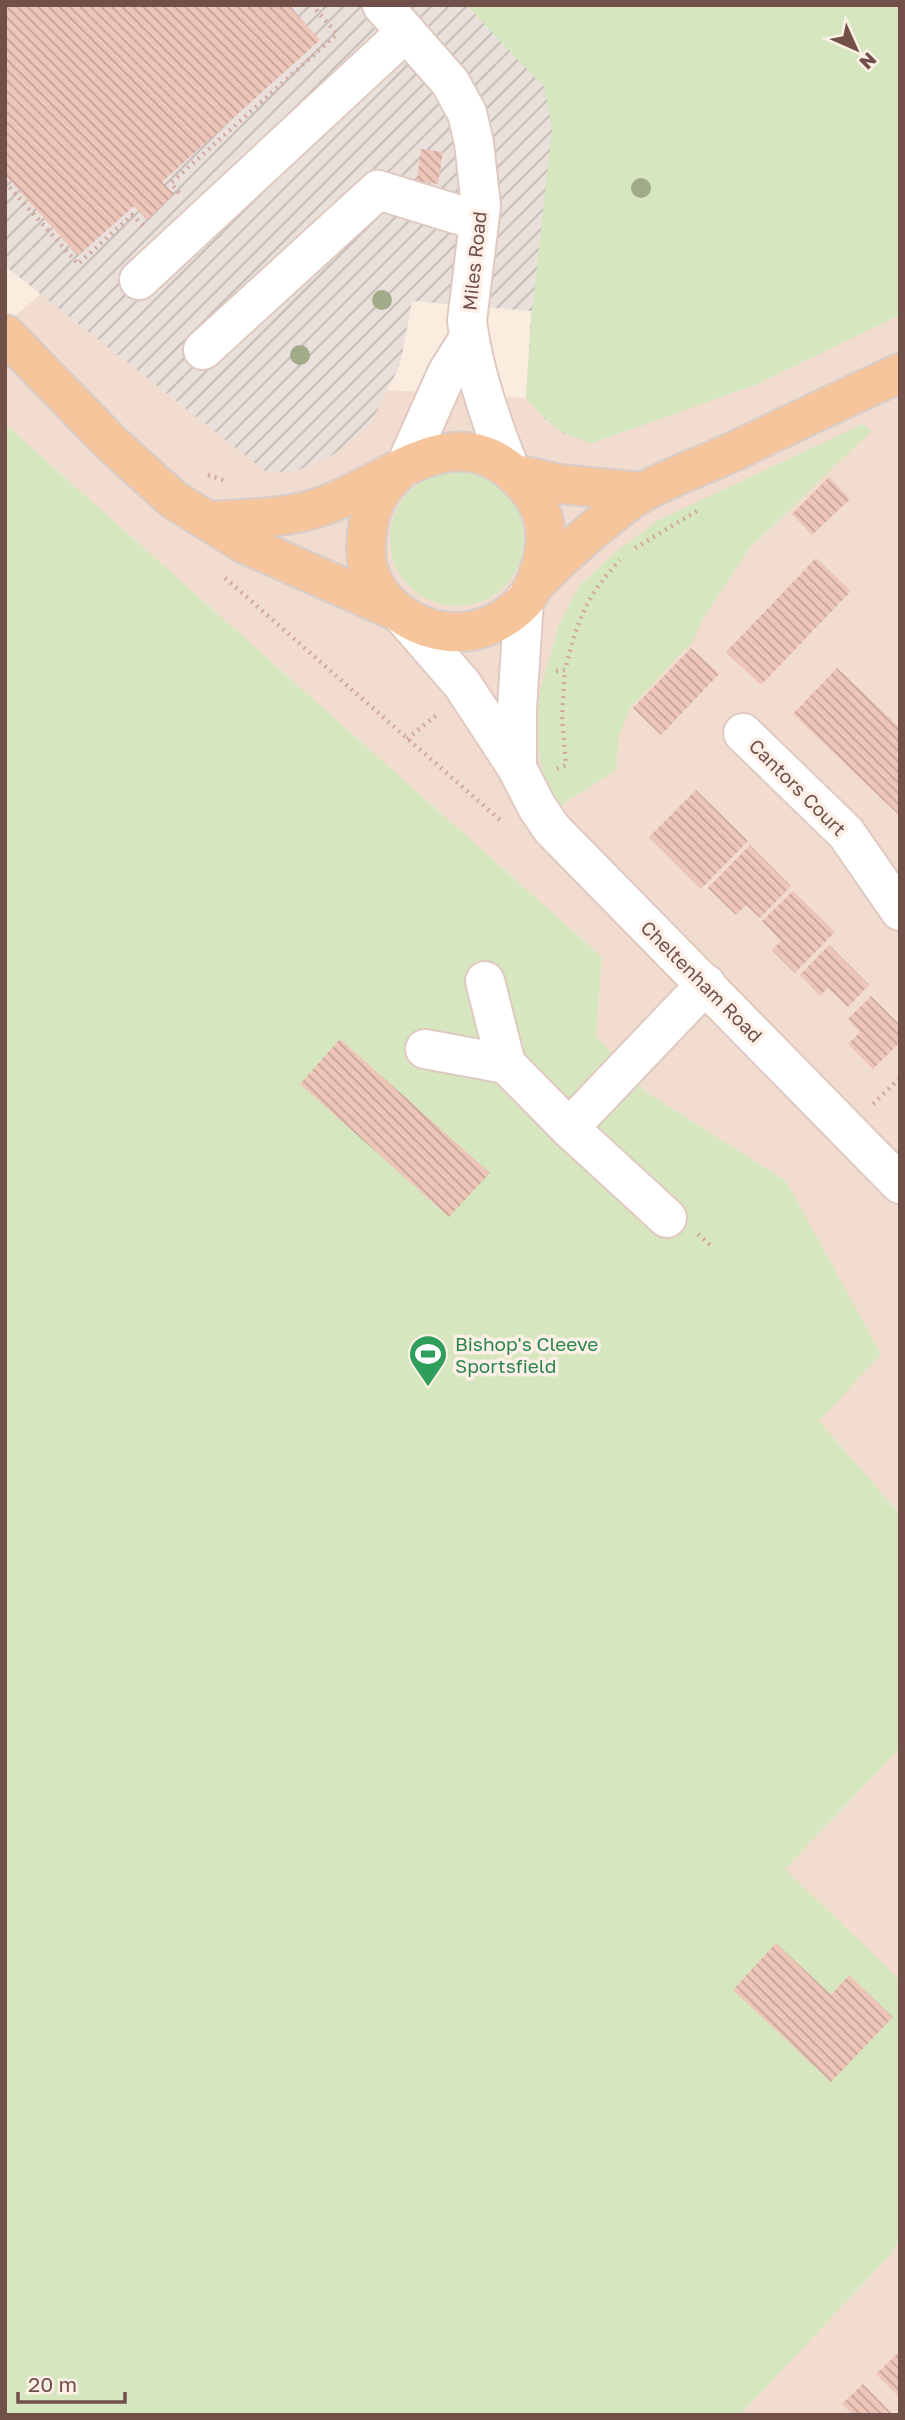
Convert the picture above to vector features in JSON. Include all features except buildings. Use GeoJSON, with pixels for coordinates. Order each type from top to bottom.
{"type":"FeatureCollection","features":[{"type":"Feature","properties":{"kind":"main road"},"geometry":{"type":"LineString","coordinates":[[5,334],[111,443],[174,500],[245,544],[434,630],[452,632],[471,631],[501,620],[587,536],[643,492],[900,373]]}},
{"type":"Feature","properties":{"kind":"main road"},"geometry":{"type":"LineString","coordinates":[[210,521],[276,516],[315,509],[371,486],[435,453],[451,451],[489,458],[513,472],[559,484],[643,492]]}},
{"type":"Feature","properties":{"kind":"main road"},"geometry":{"type":"LineString","coordinates":[[400,614],[384,598],[374,582],[366,556],[367,524],[377,495],[402,468]]}},
{"type":"Feature","properties":{"kind":"main road"},"geometry":{"type":"LineString","coordinates":[[513,472],[535,497],[546,530],[545,558],[530,592]]}},
{"type":"Feature","properties":{"kind":"street","name":"Miles Road"},"geometry":{"type":"LineString","coordinates":[[394,19],[450,82],[467,113],[481,206],[467,321],[469,338],[492,424],[513,472]]}},
{"type":"Feature","properties":{"kind":"street"},"geometry":{"type":"LineString","coordinates":[[139,280],[394,19]]}},
{"type":"Feature","properties":{"kind":"street"},"geometry":{"type":"LineString","coordinates":[[203,350],[378,190],[479,221]]}},
{"type":"Feature","properties":{"kind":"street","name":"Miles Road"},"geometry":{"type":"LineString","coordinates":[[402,468],[447,373],[469,338]]}},
{"type":"Feature","properties":{"kind":"street","name":"Cheltenham Road"},"geometry":{"type":"LineString","coordinates":[[517,768],[519,673],[530,592]]}},
{"type":"Feature","properties":{"kind":"street","name":"Cheltenham Road"},"geometry":{"type":"LineString","coordinates":[[400,614],[467,692],[517,768],[552,829],[900,1184]]}},
{"type":"Feature","properties":{"kind":"street","name":"Cantors Court"},"geometry":{"type":"LineString","coordinates":[[743,733],[846,833],[900,911]]}},
{"type":"Feature","properties":{"kind":"street"},"geometry":{"type":"LineString","coordinates":[[485,981],[506,1064],[569,1128],[667,1218]]}},
{"type":"Feature","properties":{"kind":"street"},"geometry":{"type":"LineString","coordinates":[[569,1128],[706,984]]}},
{"type":"Feature","properties":{"kind":"street"},"geometry":{"type":"LineString","coordinates":[[425,1049],[506,1064]]}},
{"type":"Feature","properties":{"kind":"path"},"geometry":{"type":"LineString","coordinates":[[184,198],[171,183],[337,34],[312,5]]}},
{"type":"Feature","properties":{"kind":"path"},"geometry":{"type":"LineString","coordinates":[[5,182],[78,264],[132,215],[148,230]]}},
{"type":"Feature","properties":{"kind":"path"},"geometry":{"type":"LineString","coordinates":[[200,471],[236,485]]}},
{"type":"Feature","properties":{"kind":"path"},"geometry":{"type":"LineString","coordinates":[[629,552],[666,527],[698,510]]}},
{"type":"Feature","properties":{"kind":"path"},"geometry":{"type":"LineString","coordinates":[[519,673],[565,670],[576,627],[591,593],[622,558]]}},
{"type":"Feature","properties":{"kind":"path"},"geometry":{"type":"LineString","coordinates":[[220,574],[499,820]]}},
{"type":"Feature","properties":{"kind":"path"},"geometry":{"type":"LineString","coordinates":[[407,739],[467,692]]}},
{"type":"Feature","properties":{"kind":"shaded area"},"geometry":{"type":"Polygon","coordinates":[[[5,5],[900,5],[900,315],[755,385],[592,443],[568,436],[544,419],[526,398],[531,311],[412,301],[400,365],[370,425],[334,454],[292,473],[266,472],[5,266],[5,5]]]}},
{"type":"Feature","properties":{"kind":"shaded area"},"geometry":{"type":"Polygon","coordinates":[[[41,294],[266,472],[370,425],[387,390],[526,398],[544,419],[755,385],[900,315],[900,1514],[819,1421],[786,1181],[646,1092],[596,1036],[602,957],[5,424],[5,324],[41,294]]]}},
{"type":"Feature","properties":{"kind":"shaded area"},"geometry":{"type":"Polygon","coordinates":[[[900,1748],[900,1980],[785,1869],[900,1748]]]}},
{"type":"Feature","properties":{"kind":"shaded area"},"geometry":{"type":"Polygon","coordinates":[[[900,2238],[900,2415],[740,2415],[891,2254],[900,2238]]]}},
{"type":"Feature","properties":{"kind":"green space"},"geometry":{"type":"Polygon","coordinates":[[[466,5],[900,5],[900,315],[755,385],[592,443],[555,426],[526,398],[532,311],[552,129],[544,87],[466,5]]]}},
{"type":"Feature","properties":{"kind":"green space","name":"Bishop's Cleeve Sportsfield"},"geometry":{"type":"Polygon","coordinates":[[[5,424],[602,957],[596,1036],[646,1092],[786,1181],[881,1354],[819,1421],[900,1514],[900,1748],[785,1869],[900,1980],[900,2238],[891,2254],[740,2415],[5,2415],[5,424]]]}},
{"type":"Feature","properties":{"kind":"green space"},"geometry":{"type":"Polygon","coordinates":[[[863,424],[871,431],[749,549],[701,622],[693,641],[630,708],[619,736],[616,770],[560,806],[545,784],[539,752],[538,699],[559,625],[579,586],[614,553],[659,520],[863,424]]]}},
{"type":"Feature","properties":{"kind":"green space"},"geometry":{"type":"Polygon","coordinates":[[[457,472],[483,477],[504,492],[519,513],[524,539],[519,565],[504,586],[483,601],[457,606],[431,601],[410,586],[395,565],[390,539],[395,513],[410,492],[431,477],[457,472]]]}},
{"type":"Feature","properties":{"kind":"place","name":"Bishop's Cleeve Sportsfield"},"geometry":{"type":"Point","coordinates":[428,1388]}}]}
